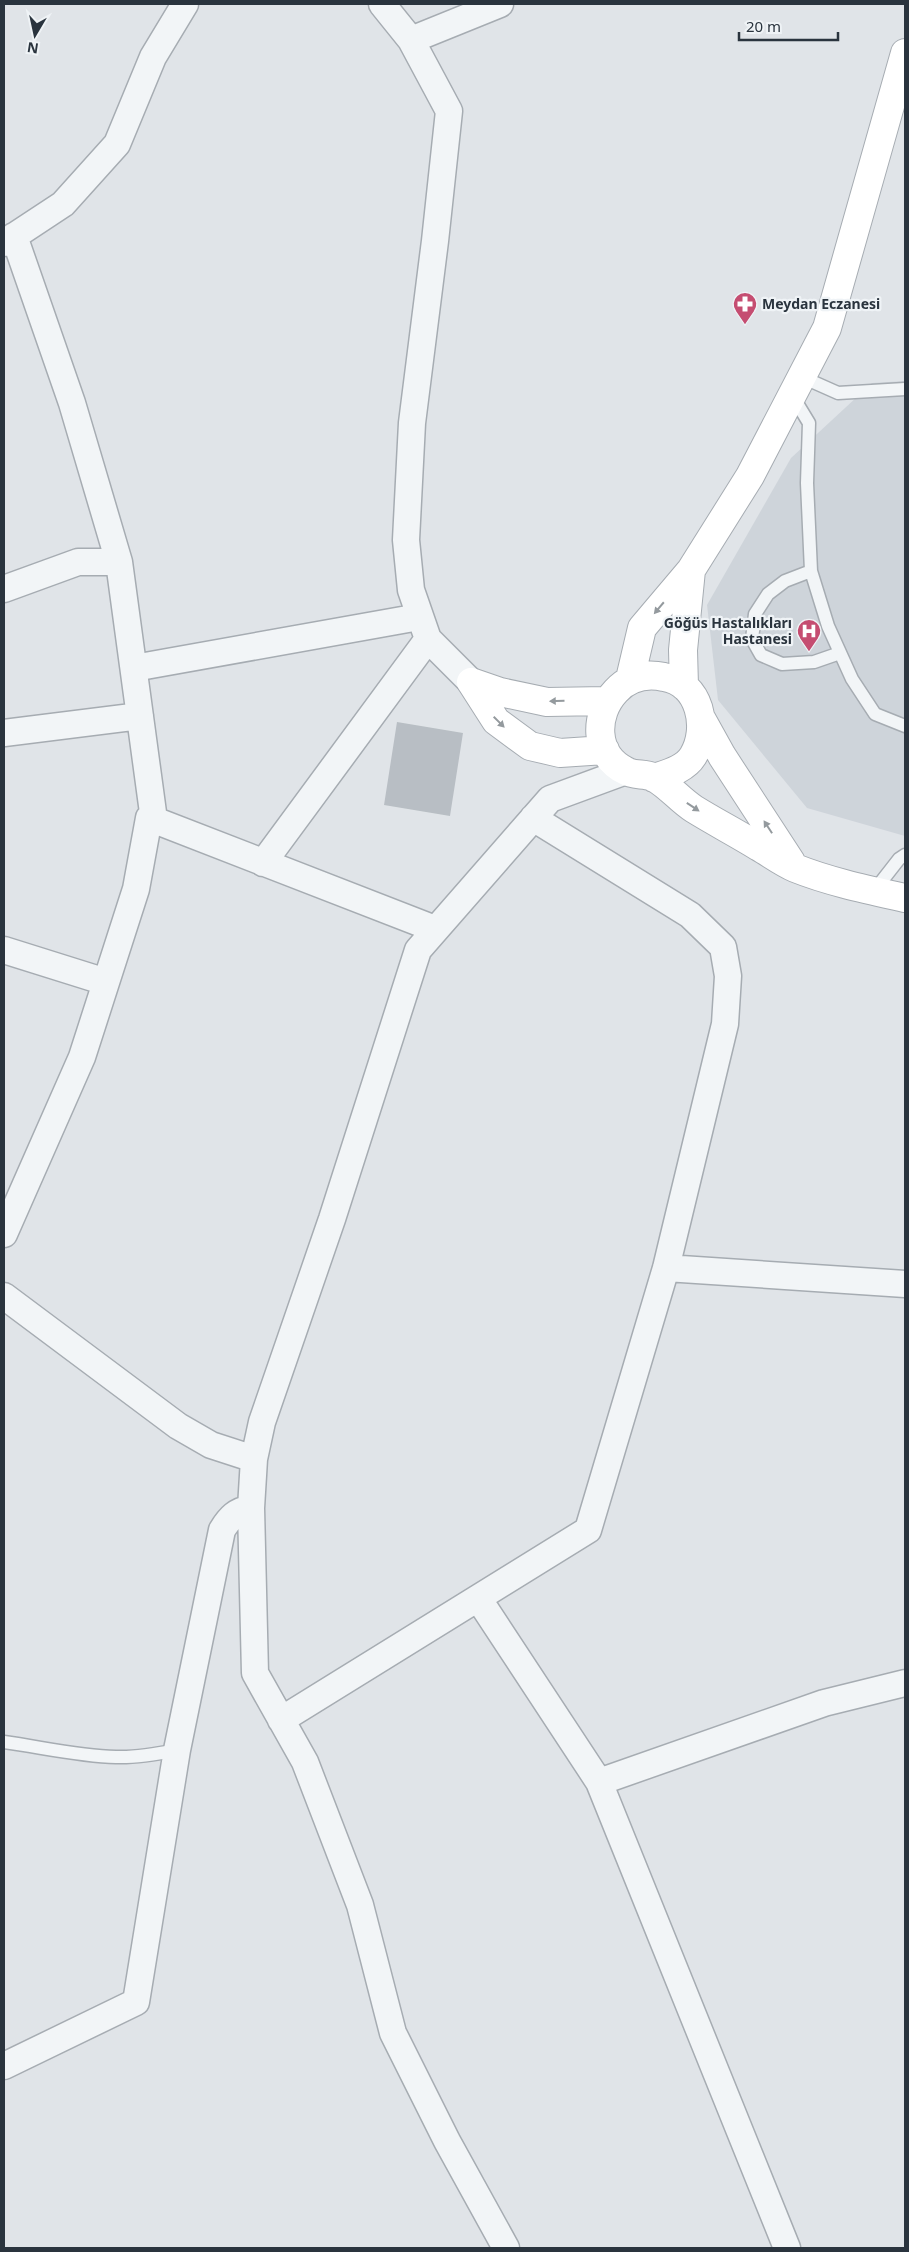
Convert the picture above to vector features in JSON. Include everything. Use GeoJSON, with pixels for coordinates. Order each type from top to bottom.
{"type":"FeatureCollection","features":[{"type":"Feature","properties":{"kind":"street"},"geometry":{"type":"LineString","coordinates":[[154,820],[120,562],[72,403],[9,239],[62,204],[117,144],[153,57],[185,4]]}},
{"type":"Feature","properties":{"kind":"street"},"geometry":{"type":"LineString","coordinates":[[382,4],[411,40],[449,111],[412,423],[406,540],[411,590],[423,628],[471,682],[496,721],[530,746],[560,753],[605,750]]}},
{"type":"Feature","properties":{"kind":"street"},"geometry":{"type":"LineString","coordinates":[[411,40],[500,4]]}},
{"type":"Feature","properties":{"kind":"street"},"geometry":{"type":"LineString","coordinates":[[630,679],[642,628],[691,570],[750,476],[827,328],[905,53]]}},
{"type":"Feature","properties":{"kind":"street"},"geometry":{"type":"LineString","coordinates":[[4,589],[78,562],[120,562]]}},
{"type":"Feature","properties":{"kind":"street"},"geometry":{"type":"LineString","coordinates":[[684,686],[683,650],[691,570]]}},
{"type":"Feature","properties":{"kind":"street"},"geometry":{"type":"LineString","coordinates":[[134,668],[423,628]]}},
{"type":"Feature","properties":{"kind":"street"},"geometry":{"type":"LineString","coordinates":[[263,863],[423,628]]}},
{"type":"Feature","properties":{"kind":"street"},"geometry":{"type":"LineString","coordinates":[[794,868],[726,764],[702,720],[695,700],[684,686],[666,677],[645,675],[622,683],[606,701],[599,724],[605,750],[614,762],[626,771],[654,778],[692,807],[794,868],[905,898]]}},
{"type":"Feature","properties":{"kind":"street"},"geometry":{"type":"LineString","coordinates":[[471,682],[500,692],[547,702],[606,701]]}},
{"type":"Feature","properties":{"kind":"street"},"geometry":{"type":"LineString","coordinates":[[4,733],[140,716]]}},
{"type":"Feature","properties":{"kind":"street"},"geometry":{"type":"LineString","coordinates":[[654,778],[678,770],[692,757],[702,736],[702,720]]}},
{"type":"Feature","properties":{"kind":"street"},"geometry":{"type":"LineString","coordinates":[[506,2248],[447,2141],[393,2033],[360,1904],[304,1762],[255,1673],[251,1508],[254,1459],[262,1422],[332,1219],[418,950],[550,799],[626,771]]}},
{"type":"Feature","properties":{"kind":"street"},"geometry":{"type":"LineString","coordinates":[[4,1234],[82,1058],[136,889],[149,818],[435,929]]}},
{"type":"Feature","properties":{"kind":"street"},"geometry":{"type":"LineString","coordinates":[[281,1720],[588,1530],[666,1268],[725,1024],[728,976],[723,947],[690,915],[533,818]]}},
{"type":"Feature","properties":{"kind":"street"},"geometry":{"type":"LineString","coordinates":[[4,950],[106,982]]}},
{"type":"Feature","properties":{"kind":"street"},"geometry":{"type":"LineString","coordinates":[[666,1268],[905,1284]]}},
{"type":"Feature","properties":{"kind":"street"},"geometry":{"type":"LineString","coordinates":[[4,1296],[178,1426],[211,1444],[254,1459]]}},
{"type":"Feature","properties":{"kind":"street"},"geometry":{"type":"LineString","coordinates":[[4,2066],[136,2002],[177,1750],[222,1530],[230,1518],[240,1510],[251,1508]]}},
{"type":"Feature","properties":{"kind":"street"},"geometry":{"type":"LineString","coordinates":[[478,1598],[599,1782],[787,2248]]}},
{"type":"Feature","properties":{"kind":"street"},"geometry":{"type":"LineString","coordinates":[[599,1782],[824,1703],[905,1683]]}},
{"type":"Feature","properties":{"kind":"lane"},"geometry":{"type":"LineString","coordinates":[[905,389],[838,393],[797,386],[809,423],[807,483],[811,571],[828,626],[852,679],[875,714],[905,726]]}},
{"type":"Feature","properties":{"kind":"lane"},"geometry":{"type":"LineString","coordinates":[[811,571],[785,581],[768,594],[755,614],[752,639],[761,654],[782,664],[814,662],[840,653]]}},
{"type":"Feature","properties":{"kind":"lane"},"geometry":{"type":"LineString","coordinates":[[874,891],[899,859],[905,855]]}},
{"type":"Feature","properties":{"kind":"lane"},"geometry":{"type":"LineString","coordinates":[[4,1742],[87,1755],[118,1757],[147,1756],[177,1750]]}},
{"type":"Feature","properties":{"kind":"shaded area","name":"Göğüs Hastalıkları Hastanesi"},"geometry":{"type":"Polygon","coordinates":[[[905,381],[905,836],[807,808],[718,700],[707,605],[791,458],[872,383],[905,381]]]}},
{"type":"Feature","properties":{"kind":"building"},"geometry":{"type":"Polygon","coordinates":[[[397,722],[463,733],[450,816],[384,805],[397,722]]]}},
{"type":"Feature","properties":{"kind":"place","name":"Meydan Eczanesi"},"geometry":{"type":"Point","coordinates":[745,325]}},
{"type":"Feature","properties":{"kind":"place","name":"Göğüs Hastalıkları Hastanesi"},"geometry":{"type":"Point","coordinates":[809,652]}}]}
